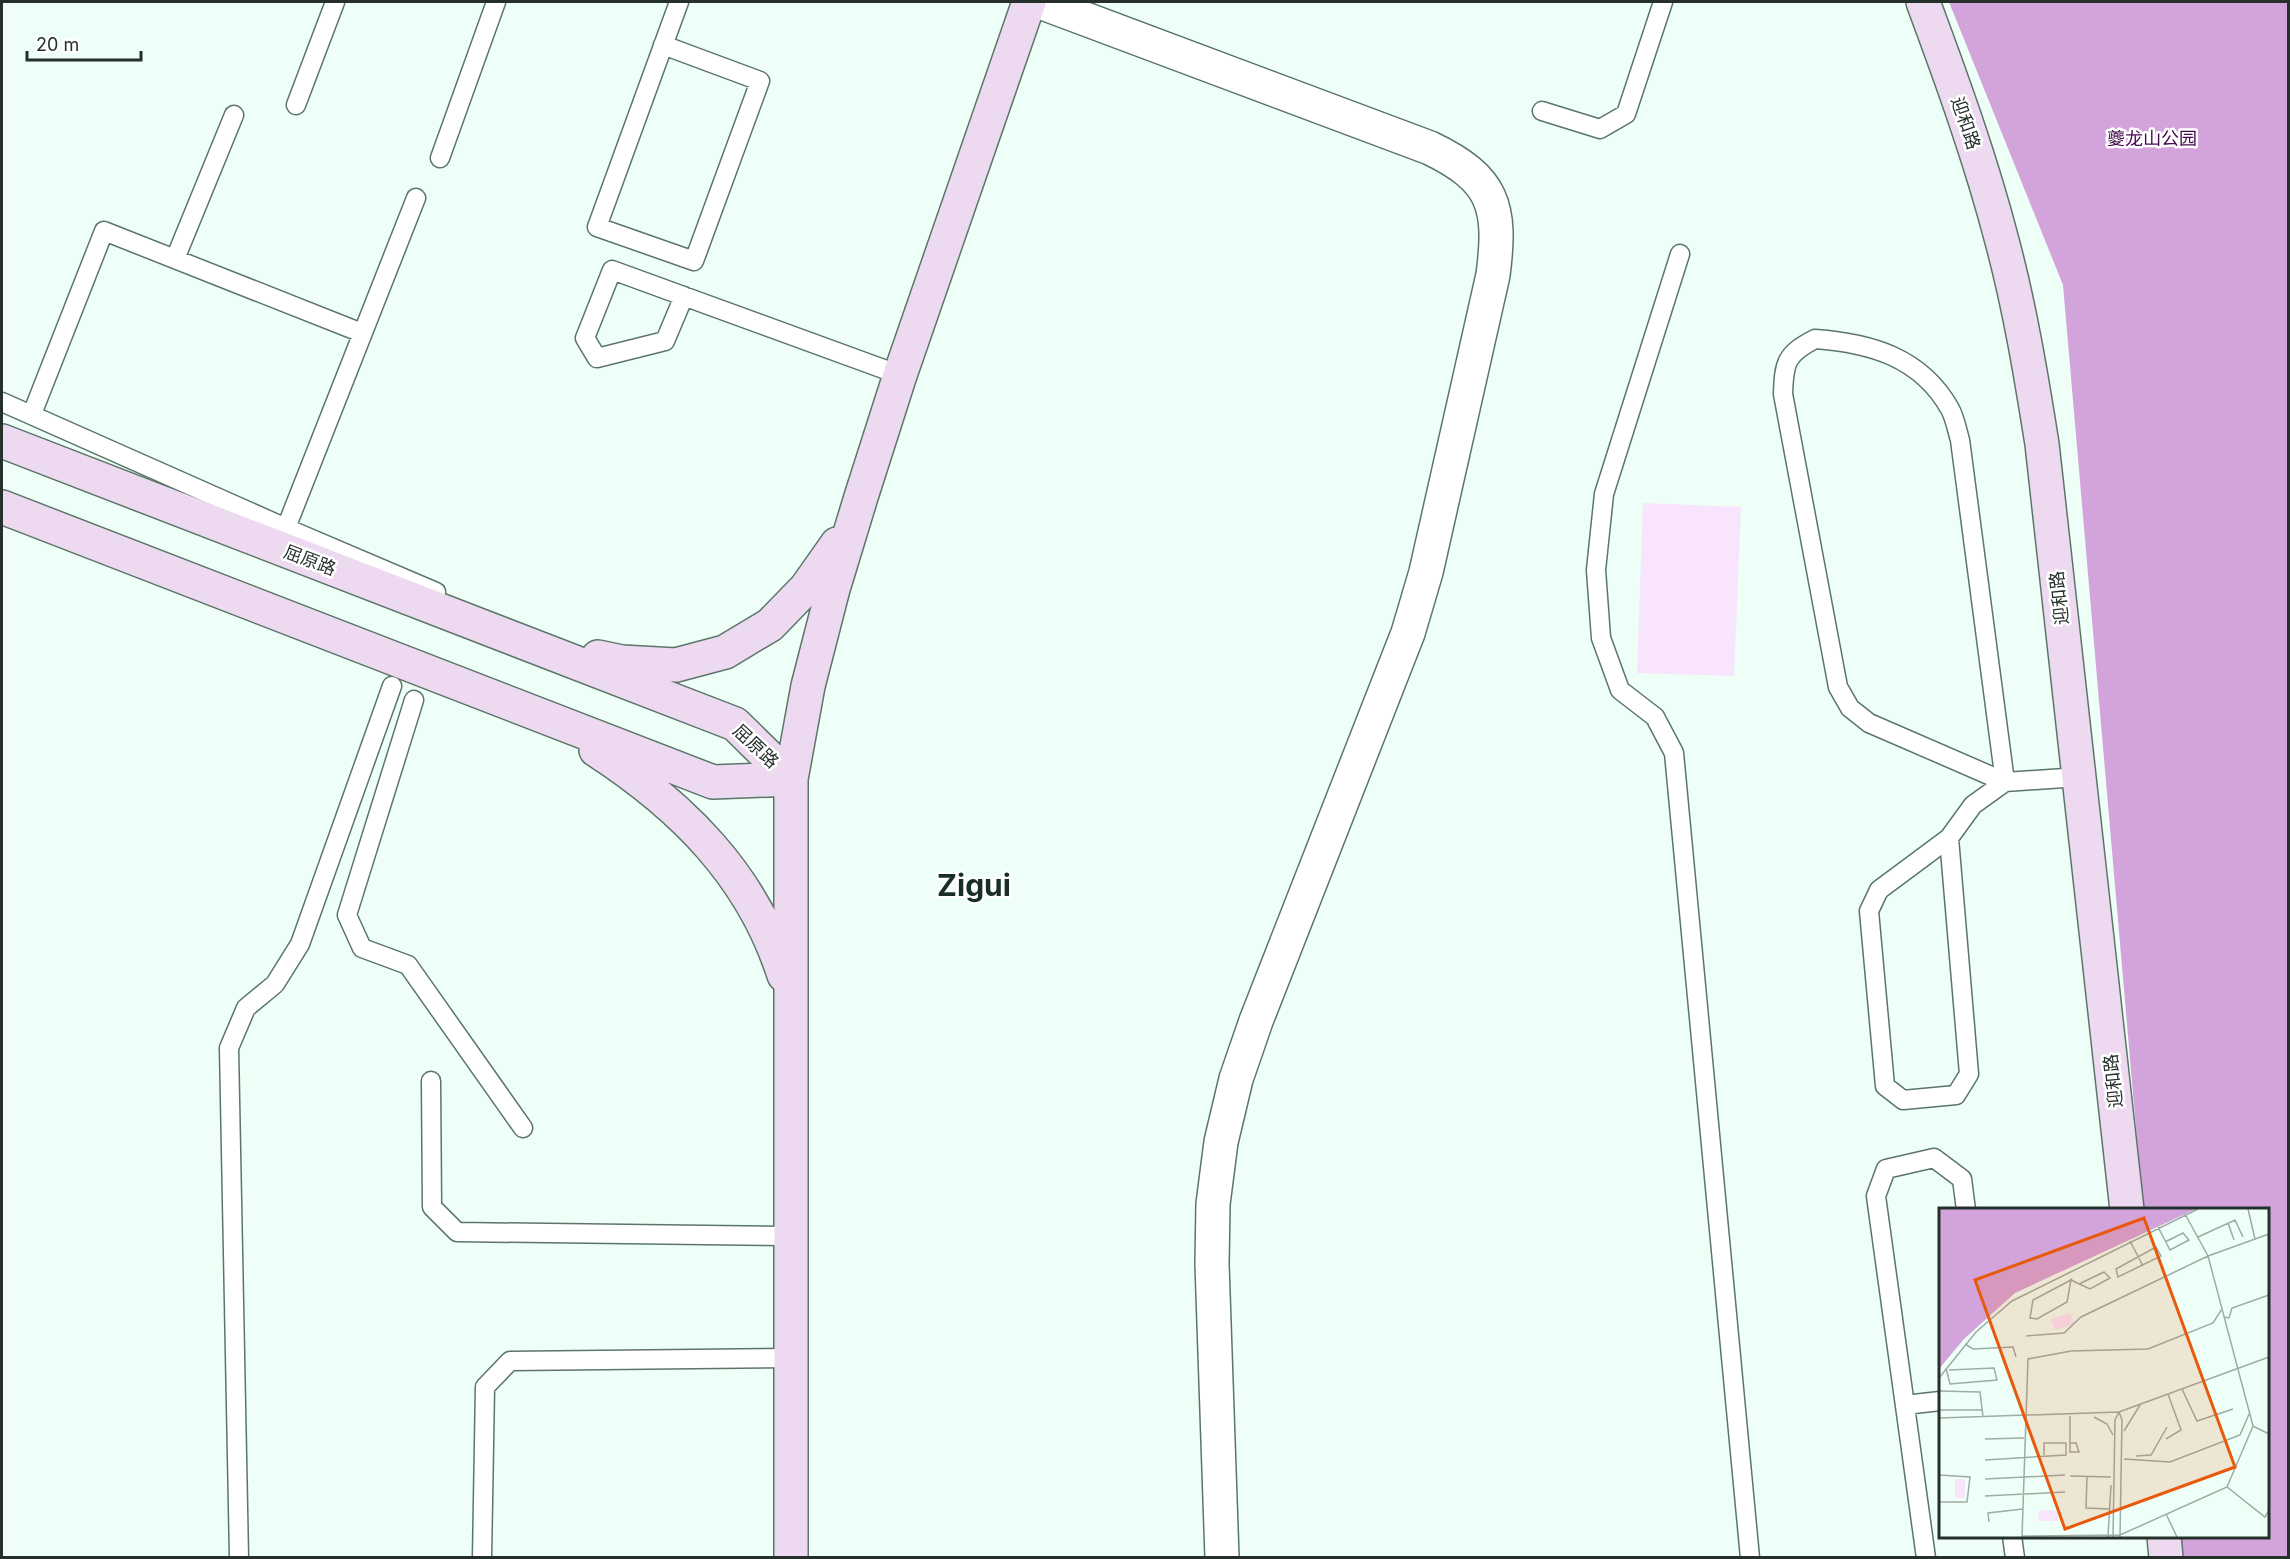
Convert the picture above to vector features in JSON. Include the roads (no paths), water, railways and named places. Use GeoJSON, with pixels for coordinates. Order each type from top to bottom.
{"type":"FeatureCollection","features":[{"type":"Feature","properties":{"kind":"main road"},"geometry":{"type":"LineString","coordinates":[[792,1557],[791,779],[808,686],[833,589],[861,497],[900,375],[1029,2]]}},
{"type":"Feature","properties":{"kind":"main road","name":"迎和路"},"geometry":{"type":"LineString","coordinates":[[1923,2],[1973,142],[2002,241],[2026,341],[2042,444],[2127,1208]]}},
{"type":"Feature","properties":{"kind":"main road","name":"屈原路"},"geometry":{"type":"LineString","coordinates":[[2,441],[735,724],[791,779]]}},
{"type":"Feature","properties":{"kind":"main road"},"geometry":{"type":"LineString","coordinates":[[514,639],[622,662],[676,665],[725,652],[770,625],[806,588],[837,544],[861,497]]}},
{"type":"Feature","properties":{"kind":"main road","name":"屈原路"},"geometry":{"type":"LineString","coordinates":[[2,507],[713,782],[791,779]]}},
{"type":"Feature","properties":{"kind":"main road"},"geometry":{"type":"LineString","coordinates":[[535,714],[621,766],[696,829],[729,867],[756,907],[777,951],[791,998]]}},
{"type":"Feature","properties":{"kind":"main road"},"geometry":{"type":"LineString","coordinates":[[2164,1538],[2166,1557]]}},
{"type":"Feature","properties":{"kind":"street"},"geometry":{"type":"LineString","coordinates":[[1040,2],[1430,148],[1466,167],[1489,197],[1496,216],[1497,237],[1493,275],[1426,572],[1408,633],[1256,1021],[1236,1079],[1221,1142],[1213,1204],[1212,1264],[1222,1557]]}},
{"type":"Feature","properties":{"kind":"lane"},"geometry":{"type":"LineString","coordinates":[[296,105],[335,2]]}},
{"type":"Feature","properties":{"kind":"lane"},"geometry":{"type":"LineString","coordinates":[[440,158],[496,2]]}},
{"type":"Feature","properties":{"kind":"lane"},"geometry":{"type":"LineString","coordinates":[[663,45],[760,81],[694,261],[597,227],[663,45],[679,2]]}},
{"type":"Feature","properties":{"kind":"lane"},"geometry":{"type":"LineString","coordinates":[[1542,111],[1600,129],[1626,114],[1663,2]]}},
{"type":"Feature","properties":{"kind":"lane"},"geometry":{"type":"LineString","coordinates":[[176,260],[234,115]]}},
{"type":"Feature","properties":{"kind":"lane"},"geometry":{"type":"LineString","coordinates":[[286,528],[416,198]]}},
{"type":"Feature","properties":{"kind":"lane"},"geometry":{"type":"LineString","coordinates":[[32,414],[104,231],[362,333]]}},
{"type":"Feature","properties":{"kind":"lane"},"geometry":{"type":"LineString","coordinates":[[1680,254],[1604,494],[1596,570],[1601,638],[1620,690],[1655,717],[1674,753],[1750,1557]]}},
{"type":"Feature","properties":{"kind":"lane"},"geometry":{"type":"LineString","coordinates":[[684,296],[665,341],[597,358],[585,338],[612,270],[684,296],[900,375]]}},
{"type":"Feature","properties":{"kind":"lane"},"geometry":{"type":"LineString","coordinates":[[2005,782],[1960,440],[1951,410],[1933,384],[1911,365],[1882,350],[1839,341],[1815,339],[1796,349],[1784,370],[1782,394],[1838,687],[1850,708],[1869,723],[2005,782],[2079,777]]}},
{"type":"Feature","properties":{"kind":"lane"},"geometry":{"type":"LineString","coordinates":[[2,402],[286,528],[488,614],[514,639]]}},
{"type":"Feature","properties":{"kind":"lane"},"geometry":{"type":"LineString","coordinates":[[239,1557],[229,1048],[246,1008],[275,984],[300,944],[392,686]]}},
{"type":"Feature","properties":{"kind":"lane"},"geometry":{"type":"LineString","coordinates":[[414,700],[347,915],[362,948],[408,965],[523,1128]]}},
{"type":"Feature","properties":{"kind":"lane"},"geometry":{"type":"LineString","coordinates":[[1949,838],[1969,1074],[1956,1095],[1903,1100],[1885,1086],[1869,911],[1879,890],[1949,838],[1973,805],[2005,782]]}},
{"type":"Feature","properties":{"kind":"lane"},"geometry":{"type":"LineString","coordinates":[[431,1081],[432,1208],[457,1232],[791,1236]]}},
{"type":"Feature","properties":{"kind":"lane"},"geometry":{"type":"LineString","coordinates":[[1926,1557],[1876,1196],[1886,1169],[1934,1158],[1962,1179],[1966,1208]]}},
{"type":"Feature","properties":{"kind":"lane"},"geometry":{"type":"LineString","coordinates":[[482,1557],[485,1387],[510,1361],[791,1358]]}},
{"type":"Feature","properties":{"kind":"lane"},"geometry":{"type":"LineString","coordinates":[[1905,1406],[1939,1401]]}},
{"type":"Feature","properties":{"kind":"lane"},"geometry":{"type":"LineString","coordinates":[[2012,1538],[2015,1557]]}},
{"type":"Feature","properties":{"kind":"district","name":"Zigui"},"geometry":{"type":"Point","coordinates":[974,885]}},
{"type":"Feature","properties":{"kind":"park label","name":"夔龙山公园"},"geometry":{"type":"Point","coordinates":[2152,138]}}]}
